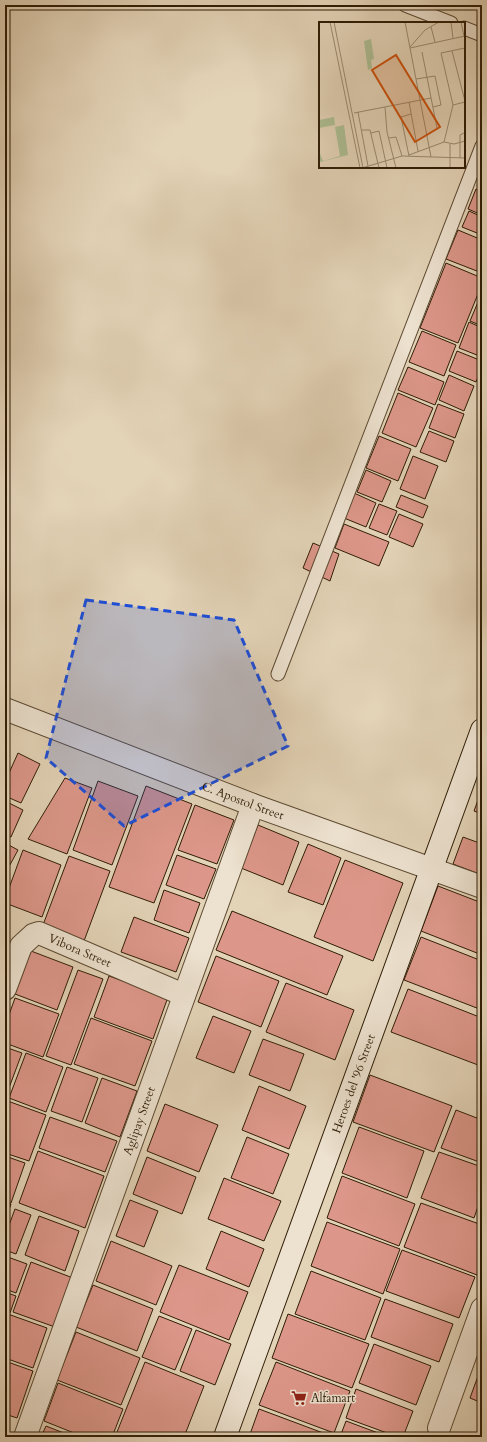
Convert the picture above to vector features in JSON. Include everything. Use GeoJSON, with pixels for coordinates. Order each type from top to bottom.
{"type":"FeatureCollection","features":[{"type":"Feature","properties":{"kind":"street","name":"C. Apostol Street"},"geometry":{"type":"LineString","coordinates":[[5,709],[254,805],[482,888]]}},
{"type":"Feature","properties":{"kind":"street","name":"Heroes del '96 Street"},"geometry":{"type":"LineString","coordinates":[[224,1437],[482,730]]}},
{"type":"Feature","properties":{"kind":"street","name":"Aglipay Street"},"geometry":{"type":"LineString","coordinates":[[25,1437],[254,805]]}},
{"type":"Feature","properties":{"kind":"street","name":"Vibora Street"},"geometry":{"type":"LineString","coordinates":[[5,990],[21,946],[34,935],[39,933],[184,995]]}},
{"type":"Feature","properties":{"kind":"street"},"geometry":{"type":"LineString","coordinates":[[440,1428],[482,1309]]}},
{"type":"Feature","properties":{"kind":"lane"},"geometry":{"type":"LineString","coordinates":[[405,5],[448,22]]}},
{"type":"Feature","properties":{"kind":"lane"},"geometry":{"type":"LineString","coordinates":[[465,28],[482,35]]}},
{"type":"Feature","properties":{"kind":"lane"},"geometry":{"type":"LineString","coordinates":[[278,674],[482,146]]}},
{"type":"Feature","properties":{"kind":"highlighted area"},"geometry":{"type":"Polygon","coordinates":[[[86,600],[234,620],[288,746],[124,826],[46,758],[86,600]]]}},
{"type":"Feature","properties":{"kind":"building"},"geometry":{"type":"Polygon","coordinates":[[[482,175],[482,188],[477,186],[482,175]]]}},
{"type":"Feature","properties":{"kind":"building"},"geometry":{"type":"Polygon","coordinates":[[[476,189],[482,191],[482,215],[468,209],[476,189]]]}},
{"type":"Feature","properties":{"kind":"building"},"geometry":{"type":"Polygon","coordinates":[[[469,211],[482,217],[482,235],[462,227],[469,211]]]}},
{"type":"Feature","properties":{"kind":"building"},"geometry":{"type":"Polygon","coordinates":[[[458,230],[482,240],[482,273],[446,259],[458,230]]]}},
{"type":"Feature","properties":{"kind":"building"},"geometry":{"type":"Polygon","coordinates":[[[446,263],[482,278],[482,284],[458,343],[420,328],[446,263]]]}},
{"type":"Feature","properties":{"kind":"building"},"geometry":{"type":"Polygon","coordinates":[[[478,302],[482,303],[482,326],[470,321],[478,302]]]}},
{"type":"Feature","properties":{"kind":"building"},"geometry":{"type":"Polygon","coordinates":[[[469,322],[482,328],[482,357],[459,348],[469,322]]]}},
{"type":"Feature","properties":{"kind":"building"},"geometry":{"type":"Polygon","coordinates":[[[422,331],[456,345],[444,376],[409,362],[422,331]]]}},
{"type":"Feature","properties":{"kind":"building"},"geometry":{"type":"Polygon","coordinates":[[[457,351],[482,361],[482,367],[476,382],[449,371],[457,351]]]}},
{"type":"Feature","properties":{"kind":"building"},"geometry":{"type":"Polygon","coordinates":[[[408,367],[444,382],[435,405],[398,390],[408,367]]]}},
{"type":"Feature","properties":{"kind":"building"},"geometry":{"type":"Polygon","coordinates":[[[449,375],[474,386],[464,411],[439,400],[449,375]]]}},
{"type":"Feature","properties":{"kind":"building"},"geometry":{"type":"Polygon","coordinates":[[[398,393],[433,408],[416,447],[382,433],[398,393]]]}},
{"type":"Feature","properties":{"kind":"building"},"geometry":{"type":"Polygon","coordinates":[[[438,404],[464,414],[455,438],[429,428],[438,404]]]}},
{"type":"Feature","properties":{"kind":"building"},"geometry":{"type":"Polygon","coordinates":[[[429,431],[454,441],[446,462],[420,452],[429,431]]]}},
{"type":"Feature","properties":{"kind":"building"},"geometry":{"type":"Polygon","coordinates":[[[379,436],[411,449],[398,481],[366,468],[379,436]]]}},
{"type":"Feature","properties":{"kind":"building"},"geometry":{"type":"Polygon","coordinates":[[[413,456],[438,466],[425,499],[400,489],[413,456]]]}},
{"type":"Feature","properties":{"kind":"building"},"geometry":{"type":"Polygon","coordinates":[[[366,470],[391,481],[382,502],[357,492],[366,470]]]}},
{"type":"Feature","properties":{"kind":"building"},"geometry":{"type":"Polygon","coordinates":[[[354,493],[376,503],[366,527],[344,518],[354,493]]]}},
{"type":"Feature","properties":{"kind":"building"},"geometry":{"type":"Polygon","coordinates":[[[401,495],[428,506],[423,518],[396,507],[401,495]]]}},
{"type":"Feature","properties":{"kind":"building"},"geometry":{"type":"Polygon","coordinates":[[[379,504],[397,511],[387,535],[369,528],[379,504]]]}},
{"type":"Feature","properties":{"kind":"building"},"geometry":{"type":"Polygon","coordinates":[[[399,514],[423,524],[413,547],[389,537],[399,514]]]}},
{"type":"Feature","properties":{"kind":"building"},"geometry":{"type":"Polygon","coordinates":[[[344,524],[389,542],[379,566],[335,548],[344,524]]]}},
{"type":"Feature","properties":{"kind":"building"},"geometry":{"type":"Polygon","coordinates":[[[313,543],[339,554],[330,581],[303,568],[313,543]]]}},
{"type":"Feature","properties":{"kind":"building"},"geometry":{"type":"Polygon","coordinates":[[[18,753],[40,764],[21,803],[5,796],[5,782],[18,753]]]}},
{"type":"Feature","properties":{"kind":"building"},"geometry":{"type":"Polygon","coordinates":[[[65,778],[92,788],[67,854],[28,839],[65,778]]]}},
{"type":"Feature","properties":{"kind":"building"},"geometry":{"type":"Polygon","coordinates":[[[98,781],[138,796],[112,865],[73,850],[98,781]]]}},
{"type":"Feature","properties":{"kind":"building"},"geometry":{"type":"Polygon","coordinates":[[[146,786],[192,804],[154,903],[109,887],[146,786]]]}},
{"type":"Feature","properties":{"kind":"building"},"geometry":{"type":"Polygon","coordinates":[[[482,789],[482,814],[474,811],[482,789]]]}},
{"type":"Feature","properties":{"kind":"building"},"geometry":{"type":"Polygon","coordinates":[[[5,801],[23,810],[11,837],[5,834],[5,801]]]}},
{"type":"Feature","properties":{"kind":"building"},"geometry":{"type":"Polygon","coordinates":[[[195,805],[234,820],[217,864],[178,850],[195,805]]]}},
{"type":"Feature","properties":{"kind":"building"},"geometry":{"type":"Polygon","coordinates":[[[258,825],[299,842],[283,885],[241,868],[258,825]]]}},
{"type":"Feature","properties":{"kind":"building"},"geometry":{"type":"Polygon","coordinates":[[[463,837],[482,844],[482,875],[453,864],[463,837]]]}},
{"type":"Feature","properties":{"kind":"building"},"geometry":{"type":"Polygon","coordinates":[[[5,843],[18,850],[5,874],[5,843]]]}},
{"type":"Feature","properties":{"kind":"building"},"geometry":{"type":"Polygon","coordinates":[[[308,844],[341,858],[323,905],[288,892],[308,844]]]}},
{"type":"Feature","properties":{"kind":"building"},"geometry":{"type":"Polygon","coordinates":[[[23,850],[61,865],[42,917],[5,903],[5,899],[23,850]]]}},
{"type":"Feature","properties":{"kind":"building"},"geometry":{"type":"Polygon","coordinates":[[[177,855],[216,869],[204,899],[166,885],[177,855]]]}},
{"type":"Feature","properties":{"kind":"building"},"geometry":{"type":"Polygon","coordinates":[[[69,856],[110,871],[84,941],[43,925],[69,856]]]}},
{"type":"Feature","properties":{"kind":"building"},"geometry":{"type":"Polygon","coordinates":[[[345,860],[403,883],[373,961],[314,937],[345,860]]]}},
{"type":"Feature","properties":{"kind":"building"},"geometry":{"type":"Polygon","coordinates":[[[438,886],[482,903],[482,955],[421,931],[438,886]]]}},
{"type":"Feature","properties":{"kind":"building"},"geometry":{"type":"Polygon","coordinates":[[[164,890],[200,903],[189,933],[154,920],[164,890]]]}},
{"type":"Feature","properties":{"kind":"building"},"geometry":{"type":"Polygon","coordinates":[[[232,911],[343,956],[327,995],[216,950],[232,911]]]}},
{"type":"Feature","properties":{"kind":"building"},"geometry":{"type":"Polygon","coordinates":[[[134,917],[189,938],[176,972],[121,952],[134,917]]]}},
{"type":"Feature","properties":{"kind":"building"},"geometry":{"type":"Polygon","coordinates":[[[421,937],[482,961],[482,1010],[404,980],[421,937]]]}},
{"type":"Feature","properties":{"kind":"building"},"geometry":{"type":"Polygon","coordinates":[[[31,951],[73,967],[57,1010],[15,994],[31,951]]]}},
{"type":"Feature","properties":{"kind":"building"},"geometry":{"type":"Polygon","coordinates":[[[216,956],[279,981],[261,1027],[198,1002],[216,956]]]}},
{"type":"Feature","properties":{"kind":"building"},"geometry":{"type":"Polygon","coordinates":[[[78,970],[103,979],[71,1065],[46,1056],[78,970]]]}},
{"type":"Feature","properties":{"kind":"building"},"geometry":{"type":"Polygon","coordinates":[[[109,976],[168,997],[153,1039],[94,1017],[109,976]]]}},
{"type":"Feature","properties":{"kind":"building"},"geometry":{"type":"Polygon","coordinates":[[[286,983],[354,1010],[335,1060],[266,1032],[286,983]]]}},
{"type":"Feature","properties":{"kind":"building"},"geometry":{"type":"Polygon","coordinates":[[[408,989],[482,1018],[482,1056],[478,1065],[391,1032],[408,989]]]}},
{"type":"Feature","properties":{"kind":"building"},"geometry":{"type":"Polygon","coordinates":[[[15,998],[59,1014],[43,1057],[5,1043],[5,1026],[15,998]]]}},
{"type":"Feature","properties":{"kind":"building"},"geometry":{"type":"Polygon","coordinates":[[[213,1016],[251,1031],[234,1073],[196,1058],[213,1016]]]}},
{"type":"Feature","properties":{"kind":"building"},"geometry":{"type":"Polygon","coordinates":[[[91,1018],[152,1041],[135,1086],[74,1064],[91,1018]]]}},
{"type":"Feature","properties":{"kind":"building"},"geometry":{"type":"Polygon","coordinates":[[[263,1039],[304,1054],[290,1091],[249,1075],[263,1039]]]}},
{"type":"Feature","properties":{"kind":"building"},"geometry":{"type":"Polygon","coordinates":[[[5,1047],[22,1053],[6,1096],[5,1096],[5,1047]]]}},
{"type":"Feature","properties":{"kind":"building"},"geometry":{"type":"Polygon","coordinates":[[[26,1053],[63,1067],[46,1112],[9,1098],[26,1053]]]}},
{"type":"Feature","properties":{"kind":"building"},"geometry":{"type":"Polygon","coordinates":[[[67,1067],[98,1078],[82,1122],[51,1111],[67,1067]]]}},
{"type":"Feature","properties":{"kind":"building"},"geometry":{"type":"Polygon","coordinates":[[[370,1075],[452,1106],[434,1152],[353,1122],[370,1075]]]}},
{"type":"Feature","properties":{"kind":"building"},"geometry":{"type":"Polygon","coordinates":[[[102,1078],[137,1091],[120,1137],[85,1123],[102,1078]]]}},
{"type":"Feature","properties":{"kind":"building"},"geometry":{"type":"Polygon","coordinates":[[[259,1086],[306,1106],[289,1149],[242,1130],[259,1086]]]}},
{"type":"Feature","properties":{"kind":"building"},"geometry":{"type":"Polygon","coordinates":[[[5,1100],[46,1115],[29,1161],[5,1153],[5,1100]]]}},
{"type":"Feature","properties":{"kind":"building"},"geometry":{"type":"Polygon","coordinates":[[[165,1104],[218,1125],[199,1172],[147,1151],[165,1104]]]}},
{"type":"Feature","properties":{"kind":"building"},"geometry":{"type":"Polygon","coordinates":[[[456,1110],[482,1120],[482,1163],[441,1148],[456,1110]]]}},
{"type":"Feature","properties":{"kind":"building"},"geometry":{"type":"Polygon","coordinates":[[[50,1117],[117,1141],[105,1172],[39,1148],[50,1117]]]}},
{"type":"Feature","properties":{"kind":"building"},"geometry":{"type":"Polygon","coordinates":[[[359,1127],[424,1151],[407,1198],[342,1173],[359,1127]]]}},
{"type":"Feature","properties":{"kind":"building"},"geometry":{"type":"Polygon","coordinates":[[[247,1137],[289,1154],[273,1194],[231,1178],[247,1137]]]}},
{"type":"Feature","properties":{"kind":"building"},"geometry":{"type":"Polygon","coordinates":[[[38,1151],[104,1176],[85,1228],[19,1203],[38,1151]]]}},
{"type":"Feature","properties":{"kind":"building"},"geometry":{"type":"Polygon","coordinates":[[[439,1152],[482,1167],[482,1195],[474,1218],[421,1198],[439,1152]]]}},
{"type":"Feature","properties":{"kind":"building"},"geometry":{"type":"Polygon","coordinates":[[[5,1156],[25,1163],[11,1203],[5,1201],[5,1156]]]}},
{"type":"Feature","properties":{"kind":"building"},"geometry":{"type":"Polygon","coordinates":[[[147,1157],[196,1177],[182,1214],[133,1194],[147,1157]]]}},
{"type":"Feature","properties":{"kind":"building"},"geometry":{"type":"Polygon","coordinates":[[[342,1176],[415,1204],[399,1246],[327,1218],[342,1176]]]}},
{"type":"Feature","properties":{"kind":"building"},"geometry":{"type":"Polygon","coordinates":[[[224,1178],[281,1201],[264,1241],[208,1219],[224,1178]]]}},
{"type":"Feature","properties":{"kind":"building"},"geometry":{"type":"Polygon","coordinates":[[[130,1200],[158,1211],[144,1247],[116,1236],[130,1200]]]}},
{"type":"Feature","properties":{"kind":"building"},"geometry":{"type":"Polygon","coordinates":[[[5,1202],[11,1204],[5,1221],[5,1202]]]}},
{"type":"Feature","properties":{"kind":"building"},"geometry":{"type":"Polygon","coordinates":[[[421,1203],[482,1225],[482,1263],[477,1275],[404,1247],[421,1203]]]}},
{"type":"Feature","properties":{"kind":"building"},"geometry":{"type":"Polygon","coordinates":[[[15,1209],[31,1215],[16,1254],[5,1250],[5,1236],[15,1209]]]}},
{"type":"Feature","properties":{"kind":"building"},"geometry":{"type":"Polygon","coordinates":[[[39,1216],[79,1231],[65,1271],[25,1255],[39,1216]]]}},
{"type":"Feature","properties":{"kind":"building"},"geometry":{"type":"Polygon","coordinates":[[[327,1222],[400,1249],[383,1294],[311,1266],[327,1222]]]}},
{"type":"Feature","properties":{"kind":"building"},"geometry":{"type":"Polygon","coordinates":[[[221,1231],[264,1249],[249,1287],[206,1269],[221,1231]]]}},
{"type":"Feature","properties":{"kind":"building"},"geometry":{"type":"Polygon","coordinates":[[[111,1241],[172,1266],[156,1305],[96,1281],[111,1241]]]}},
{"type":"Feature","properties":{"kind":"building"},"geometry":{"type":"Polygon","coordinates":[[[402,1250],[475,1277],[459,1318],[386,1291],[402,1250]]]}},
{"type":"Feature","properties":{"kind":"building"},"geometry":{"type":"Polygon","coordinates":[[[5,1256],[27,1264],[16,1293],[5,1289],[5,1256]]]}},
{"type":"Feature","properties":{"kind":"building"},"geometry":{"type":"Polygon","coordinates":[[[31,1262],[73,1278],[55,1327],[13,1312],[31,1262]]]}},
{"type":"Feature","properties":{"kind":"building"},"geometry":{"type":"Polygon","coordinates":[[[179,1265],[248,1292],[229,1340],[160,1312],[179,1265]]]}},
{"type":"Feature","properties":{"kind":"building"},"geometry":{"type":"Polygon","coordinates":[[[311,1271],[381,1298],[365,1340],[295,1314],[311,1271]]]}},
{"type":"Feature","properties":{"kind":"building"},"geometry":{"type":"Polygon","coordinates":[[[93,1285],[153,1309],[137,1351],[76,1327],[93,1285]]]}},
{"type":"Feature","properties":{"kind":"building"},"geometry":{"type":"Polygon","coordinates":[[[5,1292],[16,1296],[10,1313],[5,1311],[5,1292]]]}},
{"type":"Feature","properties":{"kind":"building"},"geometry":{"type":"Polygon","coordinates":[[[385,1299],[453,1324],[439,1362],[371,1337],[385,1299]]]}},
{"type":"Feature","properties":{"kind":"building"},"geometry":{"type":"Polygon","coordinates":[[[5,1313],[47,1328],[33,1368],[5,1358],[5,1313]]]}},
{"type":"Feature","properties":{"kind":"building"},"geometry":{"type":"Polygon","coordinates":[[[288,1314],[369,1344],[352,1388],[272,1358],[288,1314]]]}},
{"type":"Feature","properties":{"kind":"building"},"geometry":{"type":"Polygon","coordinates":[[[159,1316],[192,1329],[175,1370],[142,1357],[159,1316]]]}},
{"type":"Feature","properties":{"kind":"building"},"geometry":{"type":"Polygon","coordinates":[[[196,1330],[231,1344],[215,1385],[180,1371],[196,1330]]]}},
{"type":"Feature","properties":{"kind":"building"},"geometry":{"type":"Polygon","coordinates":[[[76,1332],[140,1358],[121,1405],[57,1380],[76,1332]]]}},
{"type":"Feature","properties":{"kind":"building"},"geometry":{"type":"Polygon","coordinates":[[[374,1344],[431,1366],[416,1405],[359,1383],[374,1344]]]}},
{"type":"Feature","properties":{"kind":"building"},"geometry":{"type":"Polygon","coordinates":[[[5,1361],[33,1371],[17,1418],[5,1414],[5,1361]]]}},
{"type":"Feature","properties":{"kind":"building"},"geometry":{"type":"Polygon","coordinates":[[[145,1362],[204,1386],[184,1437],[115,1437],[145,1362]]]}},
{"type":"Feature","properties":{"kind":"building"},"geometry":{"type":"Polygon","coordinates":[[[276,1362],[350,1391],[334,1433],[259,1405],[276,1362]]]}},
{"type":"Feature","properties":{"kind":"building"},"geometry":{"type":"Polygon","coordinates":[[[482,1365],[482,1403],[470,1398],[482,1365]]]}},
{"type":"Feature","properties":{"kind":"building"},"geometry":{"type":"Polygon","coordinates":[[[58,1383],[123,1409],[112,1437],[84,1437],[44,1421],[58,1383]]]}},
{"type":"Feature","properties":{"kind":"building"},"geometry":{"type":"Polygon","coordinates":[[[356,1389],[413,1411],[403,1437],[398,1437],[346,1418],[356,1389]]]}},
{"type":"Feature","properties":{"kind":"building"},"geometry":{"type":"Polygon","coordinates":[[[259,1409],[334,1437],[249,1437],[259,1409]]]}},
{"type":"Feature","properties":{"kind":"building"},"geometry":{"type":"Polygon","coordinates":[[[346,1421],[389,1437],[340,1437],[346,1421]]]}},
{"type":"Feature","properties":{"kind":"building"},"geometry":{"type":"Polygon","coordinates":[[[46,1426],[74,1437],[41,1437],[46,1426]]]}},
{"type":"Feature","properties":{"kind":"place","name":"Alfamart"},"geometry":{"type":"Point","coordinates":[299,1398]}}]}
